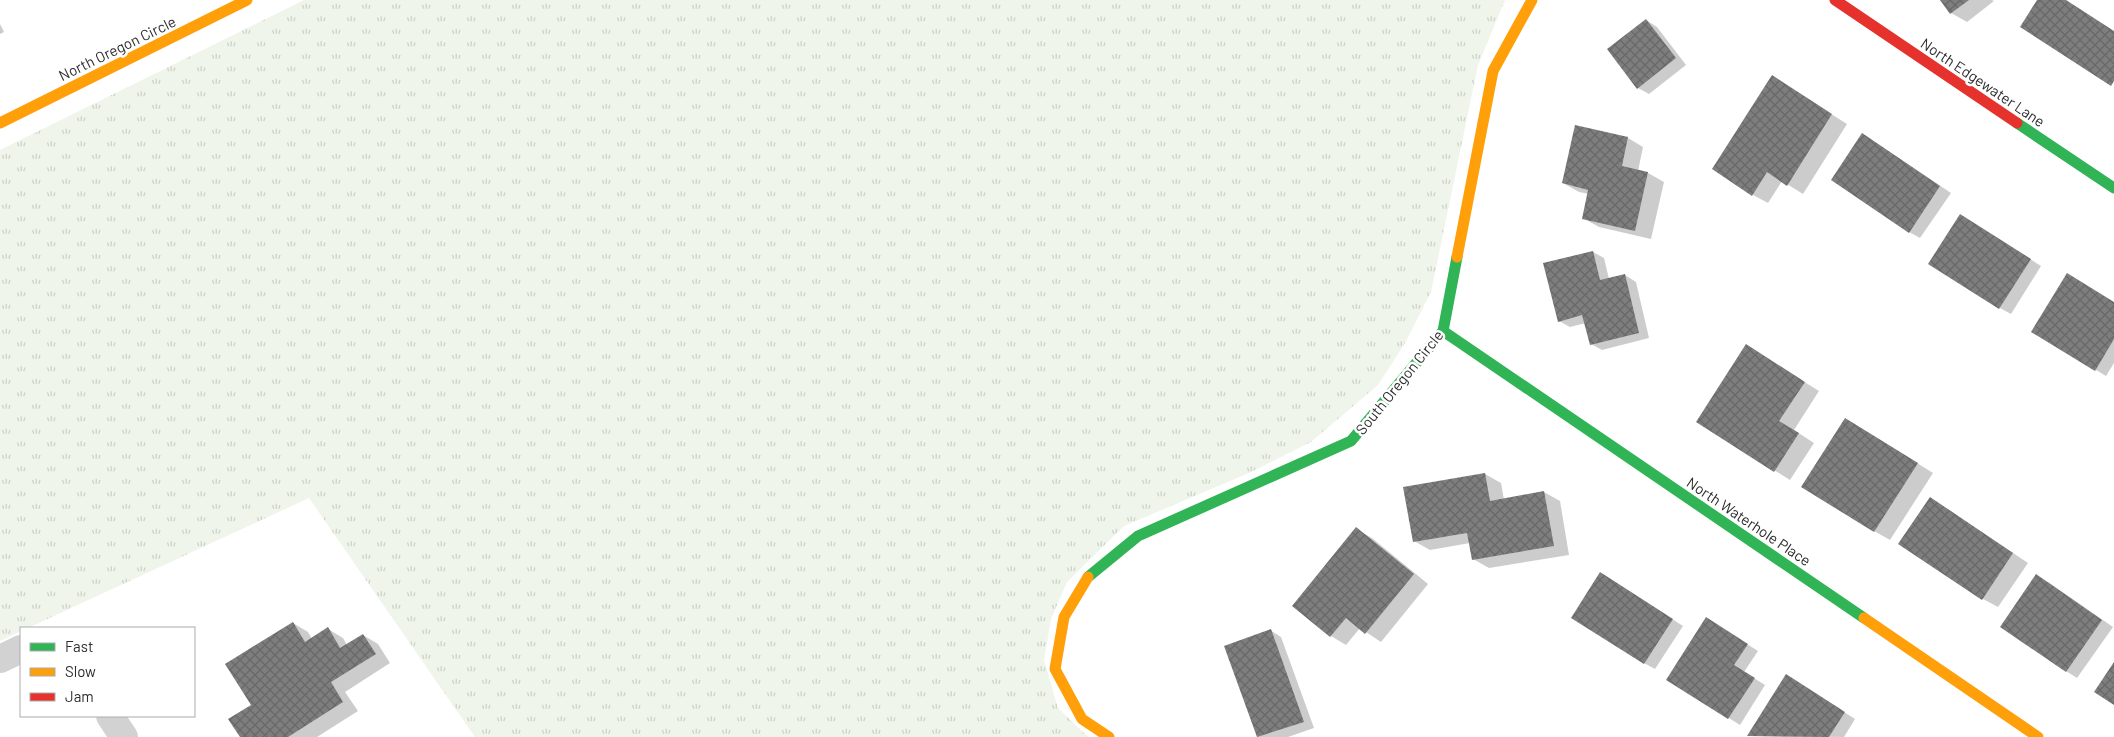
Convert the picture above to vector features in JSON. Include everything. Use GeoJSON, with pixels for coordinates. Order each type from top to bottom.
{"type":"FeatureCollection","features":[{"type":"Feature","properties":{"kind":"street","name":"North Oregon Circle"},"geometry":{"type":"LineString","coordinates":[[0,123],[247,0]]}},
{"type":"Feature","properties":{"kind":"street","name":"South Oregon Circle"},"geometry":{"type":"LineString","coordinates":[[1108,737],[1082,719],[1055,669],[1064,617],[1089,575],[1138,536],[1351,441],[1444,330],[1493,71],[1532,0]]}},
{"type":"Feature","properties":{"kind":"street","name":"North Edgewater Lane"},"geometry":{"type":"LineString","coordinates":[[1835,0],[2114,188]]}},
{"type":"Feature","properties":{"kind":"street","name":"North Waterhole Place"},"geometry":{"type":"LineString","coordinates":[[1444,330],[2038,737]]}},
{"type":"Feature","properties":{"kind":"street"},"geometry":{"type":"LineString","coordinates":[[0,659],[20,649]]}},
{"type":"Feature","properties":{"kind":"street"},"geometry":{"type":"LineString","coordinates":[[111,717],[124,737]]}},
{"type":"Feature","properties":{"kind":"green space"},"geometry":{"type":"Polygon","coordinates":[[[304,0],[1505,0],[1478,65],[1431,292],[1405,343],[1378,385],[1311,442],[1249,473],[1124,526],[1067,582],[1051,619],[1044,660],[1058,708],[1088,737],[475,737],[309,498],[30,627],[20,627],[20,631],[0,641],[0,150],[304,0]]]}},
{"type":"Feature","properties":{"kind":"building"},"geometry":{"type":"Polygon","coordinates":[[[1940,0],[1969,0],[1950,14],[1940,0]]]}},
{"type":"Feature","properties":{"kind":"building"},"geometry":{"type":"Polygon","coordinates":[[[2037,0],[2066,0],[2114,31],[2114,81],[2111,86],[2020,27],[2037,0]]]}},
{"type":"Feature","properties":{"kind":"building"},"geometry":{"type":"Polygon","coordinates":[[[1646,19],[1676,58],[1637,89],[1607,49],[1646,19]]]}},
{"type":"Feature","properties":{"kind":"building"},"geometry":{"type":"Polygon","coordinates":[[[1772,75],[1832,114],[1787,186],[1767,172],[1752,196],[1712,169],[1772,75]]]}},
{"type":"Feature","properties":{"kind":"building"},"geometry":{"type":"Polygon","coordinates":[[[1575,125],[1628,137],[1622,166],[1648,172],[1635,231],[1582,219],[1588,190],[1562,183],[1575,125]]]}},
{"type":"Feature","properties":{"kind":"building"},"geometry":{"type":"Polygon","coordinates":[[[1862,133],[1940,186],[1909,233],[1831,180],[1862,133]]]}},
{"type":"Feature","properties":{"kind":"building"},"geometry":{"type":"Polygon","coordinates":[[[1960,214],[2031,259],[1999,309],[1928,264],[1960,214]]]}},
{"type":"Feature","properties":{"kind":"building"},"geometry":{"type":"Polygon","coordinates":[[[1593,251],[1600,280],[1625,274],[1639,333],[1590,345],[1582,315],[1558,322],[1543,263],[1593,251]]]}},
{"type":"Feature","properties":{"kind":"building"},"geometry":{"type":"Polygon","coordinates":[[[2067,273],[2114,302],[2114,339],[2095,371],[2031,332],[2067,273]]]}},
{"type":"Feature","properties":{"kind":"building"},"geometry":{"type":"Polygon","coordinates":[[[1746,344],[1805,382],[1779,421],[1799,433],[1774,472],[1696,422],[1746,344]]]}},
{"type":"Feature","properties":{"kind":"building"},"geometry":{"type":"Polygon","coordinates":[[[1845,418],[1918,463],[1874,532],[1801,487],[1845,418]]]}},
{"type":"Feature","properties":{"kind":"building"},"geometry":{"type":"Polygon","coordinates":[[[1485,473],[1490,501],[1544,491],[1554,546],[1472,560],[1467,533],[1413,542],[1403,487],[1485,473]]]}},
{"type":"Feature","properties":{"kind":"building"},"geometry":{"type":"Polygon","coordinates":[[[1930,497],[2013,553],[1982,600],[1898,544],[1930,497]]]}},
{"type":"Feature","properties":{"kind":"building"},"geometry":{"type":"Polygon","coordinates":[[[1356,527],[1414,574],[1365,634],[1346,618],[1330,637],[1292,606],[1356,527]]]}},
{"type":"Feature","properties":{"kind":"building"},"geometry":{"type":"Polygon","coordinates":[[[1600,572],[1673,619],[1644,664],[1571,618],[1600,572]]]}},
{"type":"Feature","properties":{"kind":"building"},"geometry":{"type":"Polygon","coordinates":[[[2036,574],[2102,620],[2066,672],[2000,627],[2036,574]]]}},
{"type":"Feature","properties":{"kind":"building"},"geometry":{"type":"Polygon","coordinates":[[[1706,617],[1748,644],[1734,665],[1755,678],[1728,719],[1666,680],[1706,617]]]}},
{"type":"Feature","properties":{"kind":"building"},"geometry":{"type":"Polygon","coordinates":[[[293,622],[305,642],[328,627],[340,648],[363,634],[376,654],[331,682],[343,702],[288,737],[240,737],[228,719],[251,705],[225,664],[293,622]]]}},
{"type":"Feature","properties":{"kind":"building"},"geometry":{"type":"Polygon","coordinates":[[[1271,629],[1304,722],[1257,737],[1224,646],[1271,629]]]}},
{"type":"Feature","properties":{"kind":"building"},"geometry":{"type":"Polygon","coordinates":[[[2114,662],[2114,705],[2094,692],[2114,662]]]}},
{"type":"Feature","properties":{"kind":"building"},"geometry":{"type":"Polygon","coordinates":[[[1786,674],[1845,712],[1829,737],[1747,736],[1786,674]]]}},
{"type":"Feature","properties":{"kind":"traffic: fast"},"geometry":{"type":"LineString","coordinates":[[2017,123],[2114,188]]}},
{"type":"Feature","properties":{"kind":"traffic: fast"},"geometry":{"type":"LineString","coordinates":[[1088,577],[1138,536],[1351,441],[1443,331],[1457,257]]}},
{"type":"Feature","properties":{"kind":"traffic: fast"},"geometry":{"type":"LineString","coordinates":[[1443,331],[1864,618]]}},
{"type":"Feature","properties":{"kind":"traffic: slow"},"geometry":{"type":"LineString","coordinates":[[0,123],[247,0]]}},
{"type":"Feature","properties":{"kind":"traffic: slow"},"geometry":{"type":"LineString","coordinates":[[1457,257],[1493,71],[1532,0]]}},
{"type":"Feature","properties":{"kind":"traffic: slow"},"geometry":{"type":"LineString","coordinates":[[1088,577],[1064,617],[1055,669],[1082,719],[1109,737]]}},
{"type":"Feature","properties":{"kind":"traffic: slow"},"geometry":{"type":"LineString","coordinates":[[1864,618],[2038,737]]}},
{"type":"Feature","properties":{"kind":"traffic: jam"},"geometry":{"type":"LineString","coordinates":[[1835,0],[2017,123]]}}]}
